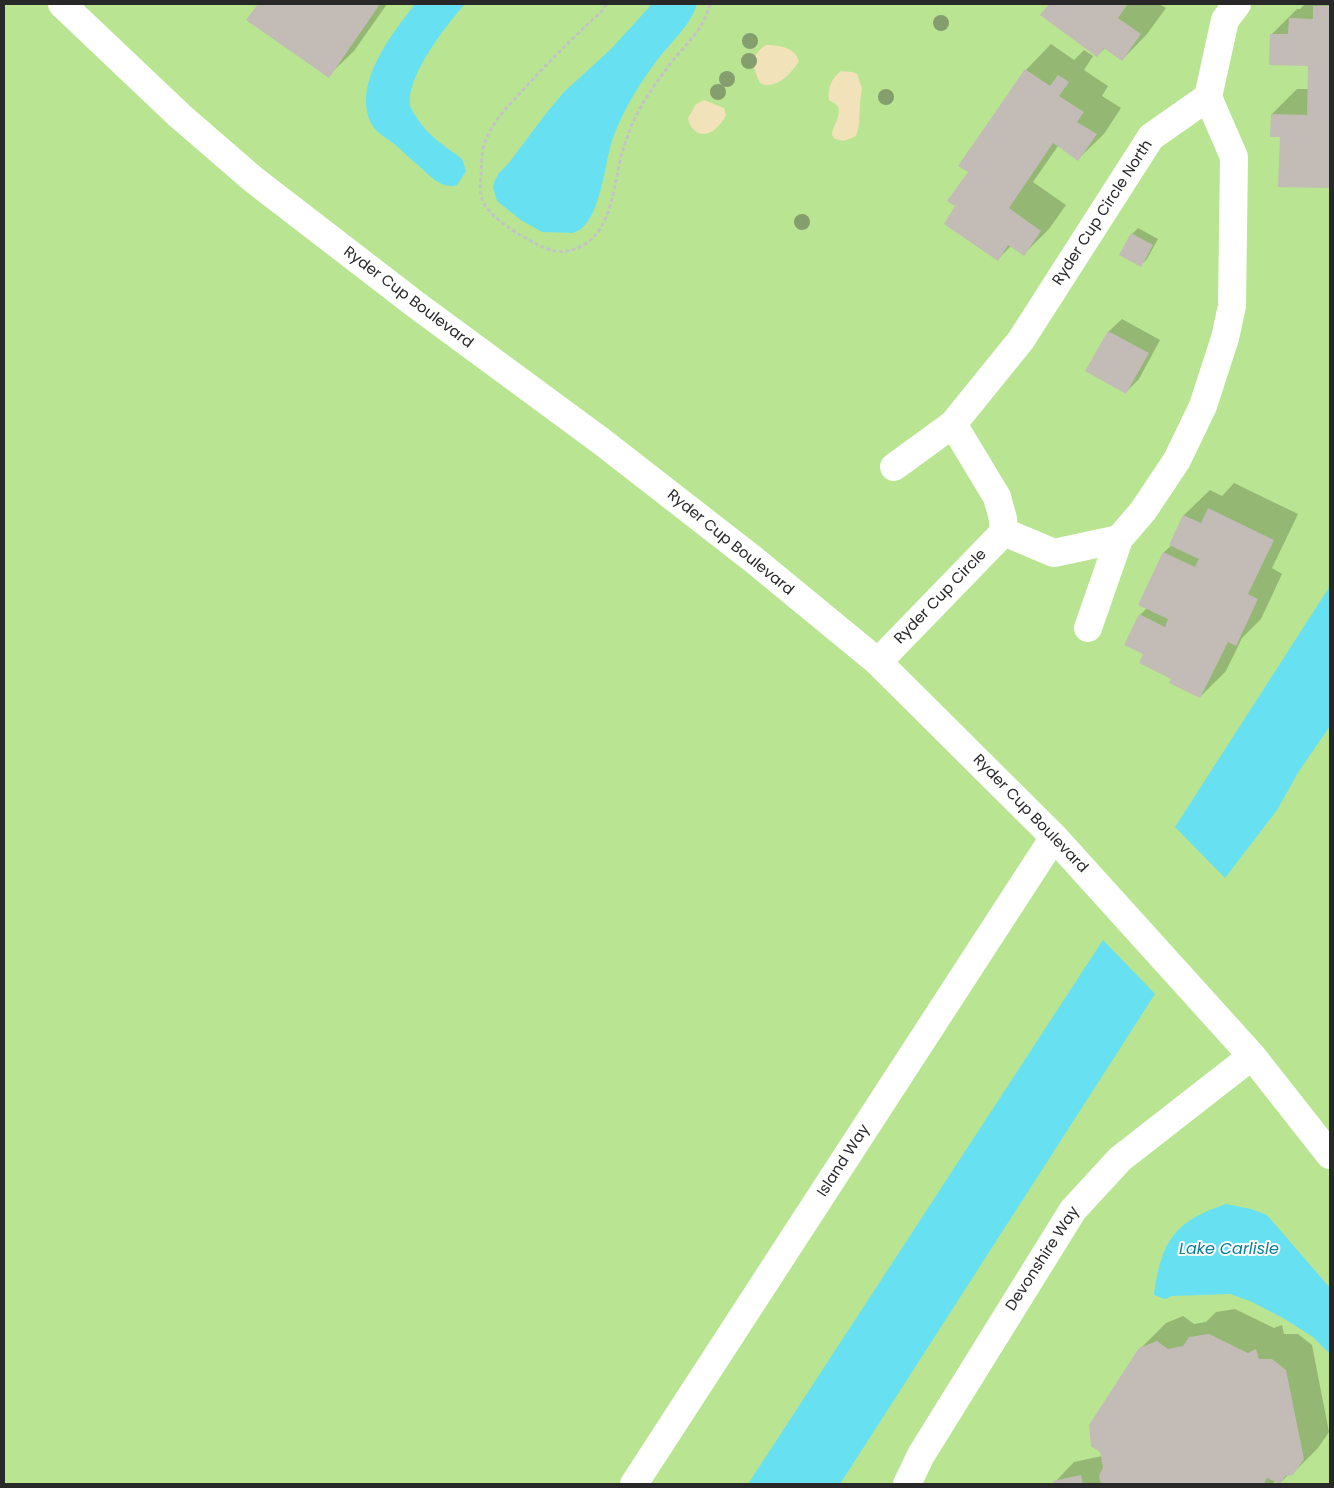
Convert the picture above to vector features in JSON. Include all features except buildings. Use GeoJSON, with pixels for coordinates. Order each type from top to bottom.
{"type":"FeatureCollection","features":[{"type":"Feature","properties":{"kind":"street","name":"Ryder Cup Boulevard"},"geometry":{"type":"LineString","coordinates":[[62,4],[180,116],[254,180],[415,304],[609,447],[754,560],[878,662],[1054,837],[1252,1056],[1330,1155]]}},
{"type":"Feature","properties":{"kind":"street"},"geometry":{"type":"LineString","coordinates":[[1088,628],[1119,539],[1143,511],[1176,460],[1202,406],[1225,338],[1232,306],[1234,157],[1208,97],[1225,20],[1237,4]]}},
{"type":"Feature","properties":{"kind":"street","name":"Ryder Cup Circle North"},"geometry":{"type":"LineString","coordinates":[[894,467],[953,424],[1022,340],[1151,137],[1208,97]]}},
{"type":"Feature","properties":{"kind":"street"},"geometry":{"type":"LineString","coordinates":[[953,424],[997,498],[1003,519],[1004,532],[1054,553],[1119,539]]}},
{"type":"Feature","properties":{"kind":"street","name":"Ryder Cup Circle"},"geometry":{"type":"LineString","coordinates":[[878,662],[1004,532]]}},
{"type":"Feature","properties":{"kind":"street","name":"Island Way"},"geometry":{"type":"LineString","coordinates":[[634,1484],[1054,837]]}},
{"type":"Feature","properties":{"kind":"street","name":"Devonshire Way"},"geometry":{"type":"LineString","coordinates":[[907,1484],[921,1455],[1073,1210],[1120,1159],[1252,1056]]}},
{"type":"Feature","properties":{"kind":"path"},"geometry":{"type":"LineString","coordinates":[[606,4],[558,51],[518,95],[494,123],[484,143],[480,191],[485,205],[515,232],[540,246],[556,252],[573,251],[588,243],[600,229],[609,209],[622,154],[632,125],[671,63],[706,20],[710,4]]}},
{"type":"Feature","properties":{"kind":"green space"},"geometry":{"type":"Polygon","coordinates":[[[4,4],[1330,4],[1330,1484],[4,1484],[4,4]]]}},
{"type":"Feature","properties":{"kind":"sand"},"geometry":{"type":"Polygon","coordinates":[[[766,45],[781,46],[790,50],[797,56],[799,61],[788,75],[771,85],[760,83],[754,67],[757,53],[766,45]]]}},
{"type":"Feature","properties":{"kind":"sand"},"geometry":{"type":"Polygon","coordinates":[[[841,71],[857,74],[862,88],[859,125],[856,136],[844,141],[835,139],[832,135],[839,110],[837,105],[829,100],[831,84],[841,71]]]}},
{"type":"Feature","properties":{"kind":"sand"},"geometry":{"type":"Polygon","coordinates":[[[704,100],[724,108],[726,115],[716,128],[703,134],[693,129],[688,118],[696,104],[704,100]]]}},
{"type":"Feature","properties":{"kind":"water"},"geometry":{"type":"Polygon","coordinates":[[[415,4],[465,4],[448,24],[428,53],[413,83],[410,97],[411,109],[426,130],[462,159],[466,171],[457,185],[451,186],[436,181],[381,134],[371,123],[367,108],[367,92],[371,75],[378,59],[396,29],[415,4]]]}},
{"type":"Feature","properties":{"kind":"water"},"geometry":{"type":"Polygon","coordinates":[[[652,4],[697,4],[685,26],[645,76],[623,115],[614,135],[601,190],[590,218],[583,227],[573,233],[542,232],[521,220],[497,201],[493,187],[495,180],[564,92],[611,49],[652,4]]]}},
{"type":"Feature","properties":{"kind":"water"},"geometry":{"type":"Polygon","coordinates":[[[1330,586],[1330,726],[1299,771],[1277,810],[1225,878],[1175,827],[1330,586]]]}},
{"type":"Feature","properties":{"kind":"water"},"geometry":{"type":"Polygon","coordinates":[[[1103,940],[1155,994],[840,1484],[748,1484],[1103,940]]]}},
{"type":"Feature","properties":{"kind":"water","name":"Lake Carlisle"},"geometry":{"type":"Polygon","coordinates":[[[1226,1204],[1251,1209],[1267,1215],[1330,1288],[1330,1354],[1313,1337],[1283,1318],[1250,1301],[1230,1294],[1172,1296],[1165,1299],[1154,1295],[1161,1261],[1166,1247],[1173,1236],[1182,1226],[1194,1218],[1226,1204]]]}}]}
